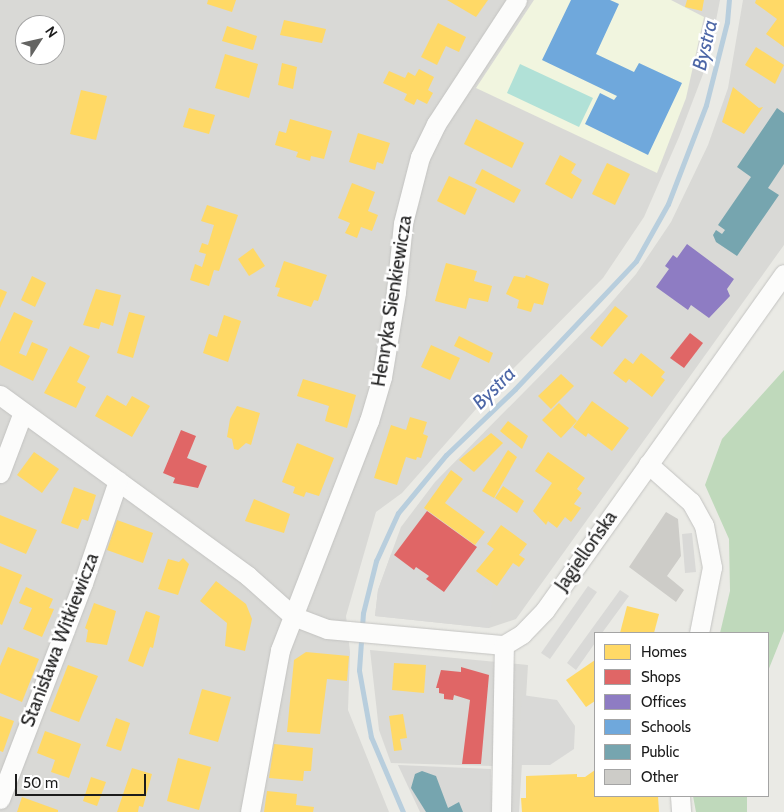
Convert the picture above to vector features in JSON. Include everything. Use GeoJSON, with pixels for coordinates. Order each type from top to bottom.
{"type":"FeatureCollection","features":[{"type":"Feature","properties":{"kind":"street","name":"Henryka Sienkiewicza"},"geometry":{"type":"LineString","coordinates":[[250,812],[280,650],[369,421],[382,377],[396,292],[403,223],[420,157],[436,124],[517,0]]}},
{"type":"Feature","properties":{"kind":"street","name":"Jagiellońska"},"geometry":{"type":"LineString","coordinates":[[504,645],[522,634],[545,610],[784,274]]}},
{"type":"Feature","properties":{"kind":"street"},"geometry":{"type":"LineString","coordinates":[[0,395],[248,576],[293,616],[337,629],[504,645],[501,812]]}},
{"type":"Feature","properties":{"kind":"street"},"geometry":{"type":"LineString","coordinates":[[0,473],[23,412]]}},
{"type":"Feature","properties":{"kind":"street"},"geometry":{"type":"LineString","coordinates":[[648,464],[691,502],[704,525],[712,567],[698,632]]}},
{"type":"Feature","properties":{"kind":"street","name":"Stanisława Witkiewicza"},"geometry":{"type":"LineString","coordinates":[[0,799],[83,583],[118,481]]}},
{"type":"Feature","properties":{"kind":"street"},"geometry":{"type":"LineString","coordinates":[[680,797],[681,812]]}},
{"type":"Feature","properties":{"kind":"shaded area"},"geometry":{"type":"Polygon","coordinates":[[[0,0],[720,0],[708,61],[679,137],[644,217],[603,278],[499,383],[402,493],[376,512],[346,616],[350,652],[348,710],[389,812],[0,812],[0,0]]]}},
{"type":"Feature","properties":{"kind":"shaded area"},"geometry":{"type":"Polygon","coordinates":[[[534,0],[671,0],[704,17],[686,98],[657,173],[476,88],[534,0]]]}},
{"type":"Feature","properties":{"kind":"shaded area"},"geometry":{"type":"Polygon","coordinates":[[[743,0],[784,0],[784,245],[516,619],[489,628],[375,616],[378,590],[401,527],[435,482],[604,311],[636,274],[671,222],[708,145],[728,88],[743,0]]]}},
{"type":"Feature","properties":{"kind":"shaded area"},"geometry":{"type":"Polygon","coordinates":[[[520,64],[593,98],[579,127],[507,93],[520,64]]]}},
{"type":"Feature","properties":{"kind":"shaded area"},"geometry":{"type":"Polygon","coordinates":[[[784,370],[784,631],[769,668],[769,632],[720,632],[730,591],[729,539],[705,485],[722,439],[784,370]]]}},
{"type":"Feature","properties":{"kind":"shaded area"},"geometry":{"type":"Polygon","coordinates":[[[692,533],[696,572],[685,573],[682,534],[692,533]]]}},
{"type":"Feature","properties":{"kind":"shaded area"},"geometry":{"type":"Polygon","coordinates":[[[391,554],[443,592],[462,566],[493,589],[489,628],[375,616],[378,590],[391,554]]]}},
{"type":"Feature","properties":{"kind":"shaded area"},"geometry":{"type":"Polygon","coordinates":[[[588,586],[597,592],[550,659],[541,653],[588,586]]]}},
{"type":"Feature","properties":{"kind":"shaded area"},"geometry":{"type":"Polygon","coordinates":[[[620,590],[629,596],[603,632],[594,632],[594,644],[576,670],[567,663],[620,590]]]}},
{"type":"Feature","properties":{"kind":"shaded area"},"geometry":{"type":"Polygon","coordinates":[[[370,650],[528,665],[519,812],[494,812],[493,766],[391,763],[379,730],[370,650]]]}},
{"type":"Feature","properties":{"kind":"shaded area"},"geometry":{"type":"Polygon","coordinates":[[[522,695],[557,700],[575,726],[574,749],[550,765],[517,765],[522,695]]]}},
{"type":"Feature","properties":{"kind":"shaded area"},"geometry":{"type":"Polygon","coordinates":[[[398,765],[491,769],[492,812],[420,812],[398,765]]]}},
{"type":"Feature","properties":{"kind":"shaded area"},"geometry":{"type":"Polygon","coordinates":[[[693,797],[747,797],[747,812],[696,812],[693,797]]]}},
{"type":"Feature","properties":{"kind":"building: Homes"},"geometry":{"type":"Polygon","coordinates":[[[208,0],[236,0],[232,12],[207,4],[208,0]]]}},
{"type":"Feature","properties":{"kind":"building: Homes"},"geometry":{"type":"Polygon","coordinates":[[[447,0],[488,0],[476,17],[447,0]]]}},
{"type":"Feature","properties":{"kind":"building: Homes"},"geometry":{"type":"Polygon","coordinates":[[[687,0],[704,0],[702,11],[685,7],[687,0]]]}},
{"type":"Feature","properties":{"kind":"building: Homes"},"geometry":{"type":"Polygon","coordinates":[[[756,0],[784,0],[784,47],[766,34],[777,19],[755,3],[756,0]]]}},
{"type":"Feature","properties":{"kind":"building: Homes"},"geometry":{"type":"Polygon","coordinates":[[[284,20],[326,29],[322,43],[280,35],[284,20]]]}},
{"type":"Feature","properties":{"kind":"building: Homes"},"geometry":{"type":"Polygon","coordinates":[[[438,23],[466,37],[459,52],[446,46],[437,65],[421,57],[438,23]]]}},
{"type":"Feature","properties":{"kind":"building: Homes"},"geometry":{"type":"Polygon","coordinates":[[[227,26],[257,36],[253,50],[222,41],[227,26]]]}},
{"type":"Feature","properties":{"kind":"building: Homes"},"geometry":{"type":"Polygon","coordinates":[[[756,47],[784,65],[775,84],[745,65],[756,47]]]}},
{"type":"Feature","properties":{"kind":"building: Homes"},"geometry":{"type":"Polygon","coordinates":[[[225,54],[258,64],[249,98],[215,88],[225,54]]]}},
{"type":"Feature","properties":{"kind":"building: Homes"},"geometry":{"type":"Polygon","coordinates":[[[282,63],[297,67],[293,89],[278,85],[282,63]]]}},
{"type":"Feature","properties":{"kind":"building: Homes"},"geometry":{"type":"Polygon","coordinates":[[[419,69],[434,77],[428,90],[433,93],[427,104],[417,99],[414,105],[404,100],[407,94],[383,83],[389,71],[405,78],[408,72],[415,76],[419,69]]]}},
{"type":"Feature","properties":{"kind":"building: Homes"},"geometry":{"type":"Polygon","coordinates":[[[733,87],[759,108],[763,107],[744,134],[722,122],[733,87]]]}},
{"type":"Feature","properties":{"kind":"building: Homes"},"geometry":{"type":"Polygon","coordinates":[[[81,90],[107,96],[96,140],[70,134],[81,90]]]}},
{"type":"Feature","properties":{"kind":"building: Homes"},"geometry":{"type":"Polygon","coordinates":[[[189,108],[215,115],[209,134],[183,127],[189,108]]]}},
{"type":"Feature","properties":{"kind":"building: Homes"},"geometry":{"type":"Polygon","coordinates":[[[290,119],[332,131],[324,159],[311,156],[310,161],[296,157],[298,152],[275,145],[279,131],[286,133],[290,119]]]}},
{"type":"Feature","properties":{"kind":"building: Homes"},"geometry":{"type":"Polygon","coordinates":[[[476,119],[524,143],[512,168],[464,144],[476,119]]]}},
{"type":"Feature","properties":{"kind":"building: Homes"},"geometry":{"type":"Polygon","coordinates":[[[358,133],[390,143],[383,164],[377,162],[375,170],[349,162],[358,133]]]}},
{"type":"Feature","properties":{"kind":"building: Homes"},"geometry":{"type":"Polygon","coordinates":[[[560,155],[576,164],[571,173],[582,180],[572,199],[545,184],[560,155]]]}},
{"type":"Feature","properties":{"kind":"building: Homes"},"geometry":{"type":"Polygon","coordinates":[[[607,163],[630,174],[615,205],[592,194],[607,163]]]}},
{"type":"Feature","properties":{"kind":"building: Homes"},"geometry":{"type":"Polygon","coordinates":[[[482,169],[521,190],[514,203],[475,183],[482,169]]]}},
{"type":"Feature","properties":{"kind":"building: Homes"},"geometry":{"type":"Polygon","coordinates":[[[449,176],[477,189],[465,215],[437,201],[449,176]]]}},
{"type":"Feature","properties":{"kind":"building: Homes"},"geometry":{"type":"Polygon","coordinates":[[[352,183],[375,192],[368,211],[378,215],[372,231],[361,227],[357,238],[345,233],[350,223],[338,218],[352,183]]]}},
{"type":"Feature","properties":{"kind":"building: Homes"},"geometry":{"type":"Polygon","coordinates":[[[207,205],[238,215],[219,271],[214,270],[209,286],[190,280],[195,264],[202,267],[206,254],[199,252],[202,243],[208,245],[214,225],[201,221],[207,205]]]}},
{"type":"Feature","properties":{"kind":"building: Homes"},"geometry":{"type":"Polygon","coordinates":[[[253,248],[265,266],[249,276],[238,259],[253,248]]]}},
{"type":"Feature","properties":{"kind":"building: Homes"},"geometry":{"type":"Polygon","coordinates":[[[284,261],[327,275],[318,301],[314,300],[311,307],[277,296],[280,288],[275,287],[284,261]]]}},
{"type":"Feature","properties":{"kind":"building: Homes"},"geometry":{"type":"Polygon","coordinates":[[[446,263],[477,271],[474,281],[492,286],[488,302],[469,298],[466,309],[435,301],[446,263]]]}},
{"type":"Feature","properties":{"kind":"building: Homes"},"geometry":{"type":"Polygon","coordinates":[[[526,275],[549,284],[543,305],[534,303],[531,312],[517,308],[519,300],[506,294],[514,276],[525,278],[526,275]]]}},
{"type":"Feature","properties":{"kind":"building: Homes"},"geometry":{"type":"Polygon","coordinates":[[[32,276],[46,283],[35,307],[21,300],[32,276]]]}},
{"type":"Feature","properties":{"kind":"building: Homes"},"geometry":{"type":"Polygon","coordinates":[[[0,289],[7,292],[0,308],[0,289]]]}},
{"type":"Feature","properties":{"kind":"building: Homes"},"geometry":{"type":"Polygon","coordinates":[[[96,289],[121,295],[113,326],[101,322],[99,329],[83,325],[96,289]]]}},
{"type":"Feature","properties":{"kind":"building: Homes"},"geometry":{"type":"Polygon","coordinates":[[[615,306],[628,316],[602,347],[590,338],[615,306]]]}},
{"type":"Feature","properties":{"kind":"building: Homes"},"geometry":{"type":"Polygon","coordinates":[[[14,312],[33,321],[19,353],[26,356],[32,342],[48,349],[33,381],[0,365],[0,342],[14,312]]]}},
{"type":"Feature","properties":{"kind":"building: Homes"},"geometry":{"type":"Polygon","coordinates":[[[129,312],[145,316],[133,358],[117,353],[129,312]]]}},
{"type":"Feature","properties":{"kind":"building: Homes"},"geometry":{"type":"Polygon","coordinates":[[[224,315],[241,321],[228,362],[203,353],[209,334],[217,337],[224,315]]]}},
{"type":"Feature","properties":{"kind":"building: Homes"},"geometry":{"type":"Polygon","coordinates":[[[459,336],[493,353],[489,363],[454,346],[459,336]]]}},
{"type":"Feature","properties":{"kind":"building: Homes"},"geometry":{"type":"Polygon","coordinates":[[[431,345],[460,358],[450,380],[421,367],[431,345]]]}},
{"type":"Feature","properties":{"kind":"building: Homes"},"geometry":{"type":"Polygon","coordinates":[[[70,346],[90,356],[77,382],[86,387],[76,408],[44,393],[70,346]]]}},
{"type":"Feature","properties":{"kind":"building: Homes"},"geometry":{"type":"Polygon","coordinates":[[[641,353],[665,372],[661,377],[665,380],[652,397],[629,379],[626,383],[613,373],[625,358],[633,364],[641,353]]]}},
{"type":"Feature","properties":{"kind":"building: Homes"},"geometry":{"type":"Polygon","coordinates":[[[561,374],[574,386],[551,409],[538,396],[561,374]]]}},
{"type":"Feature","properties":{"kind":"building: Homes"},"geometry":{"type":"Polygon","coordinates":[[[303,379],[356,395],[347,428],[325,421],[329,406],[297,396],[303,379]]]}},
{"type":"Feature","properties":{"kind":"building: Homes"},"geometry":{"type":"Polygon","coordinates":[[[107,395],[126,406],[132,396],[150,406],[132,437],[95,416],[107,395]]]}},
{"type":"Feature","properties":{"kind":"building: Homes"},"geometry":{"type":"Polygon","coordinates":[[[592,401],[629,428],[612,451],[588,433],[586,437],[573,427],[592,401]]]}},
{"type":"Feature","properties":{"kind":"building: Homes"},"geometry":{"type":"Polygon","coordinates":[[[559,403],[577,421],[561,438],[542,420],[559,403]]]}},
{"type":"Feature","properties":{"kind":"building: Homes"},"geometry":{"type":"Polygon","coordinates":[[[237,406],[260,413],[251,445],[246,443],[238,450],[234,449],[232,439],[227,437],[230,419],[237,406]]]}},
{"type":"Feature","properties":{"kind":"building: Homes"},"geometry":{"type":"Polygon","coordinates":[[[410,417],[427,422],[423,434],[428,436],[421,458],[417,457],[416,460],[406,457],[397,485],[374,478],[391,425],[406,430],[410,417]]]}},
{"type":"Feature","properties":{"kind":"building: Homes"},"geometry":{"type":"Polygon","coordinates":[[[508,421],[528,436],[522,449],[500,431],[508,421]]]}},
{"type":"Feature","properties":{"kind":"building: Homes"},"geometry":{"type":"Polygon","coordinates":[[[491,433],[503,443],[474,472],[459,460],[491,433]]]}},
{"type":"Feature","properties":{"kind":"building: Homes"},"geometry":{"type":"Polygon","coordinates":[[[297,443],[334,458],[319,496],[306,492],[304,497],[293,493],[295,487],[282,482],[297,443]]]}},
{"type":"Feature","properties":{"kind":"building: Homes"},"geometry":{"type":"Polygon","coordinates":[[[508,450],[517,457],[494,498],[482,491],[508,450]]]}},
{"type":"Feature","properties":{"kind":"building: Homes"},"geometry":{"type":"Polygon","coordinates":[[[34,452],[59,469],[42,493],[17,475],[34,452]]]}},
{"type":"Feature","properties":{"kind":"building: Homes"},"geometry":{"type":"Polygon","coordinates":[[[548,452],[585,478],[577,489],[582,493],[574,504],[581,508],[571,522],[565,517],[557,528],[548,521],[546,525],[533,511],[552,483],[535,471],[548,452]]]}},
{"type":"Feature","properties":{"kind":"building: Homes"},"geometry":{"type":"Polygon","coordinates":[[[451,470],[463,479],[445,503],[485,532],[475,545],[424,508],[451,470]]]}},
{"type":"Feature","properties":{"kind":"building: Homes"},"geometry":{"type":"Polygon","coordinates":[[[503,486],[524,501],[517,513],[495,498],[503,486]]]}},
{"type":"Feature","properties":{"kind":"building: Homes"},"geometry":{"type":"Polygon","coordinates":[[[74,487],[96,495],[88,521],[82,519],[78,529],[61,523],[74,487]]]}},
{"type":"Feature","properties":{"kind":"building: Homes"},"geometry":{"type":"Polygon","coordinates":[[[254,499],[290,514],[284,533],[245,521],[254,499]]]}},
{"type":"Feature","properties":{"kind":"building: Homes"},"geometry":{"type":"Polygon","coordinates":[[[0,515],[37,530],[26,554],[0,543],[0,515]]]}},
{"type":"Feature","properties":{"kind":"building: Homes"},"geometry":{"type":"Polygon","coordinates":[[[117,520],[153,533],[143,563],[107,550],[117,520]]]}},
{"type":"Feature","properties":{"kind":"building: Homes"},"geometry":{"type":"Polygon","coordinates":[[[501,525],[527,544],[519,555],[525,559],[519,567],[513,563],[497,586],[476,571],[494,549],[487,544],[501,525]]]}},
{"type":"Feature","properties":{"kind":"building: Homes"},"geometry":{"type":"Polygon","coordinates":[[[183,558],[189,564],[178,595],[158,589],[168,559],[179,562],[183,558]]]}},
{"type":"Feature","properties":{"kind":"building: Homes"},"geometry":{"type":"Polygon","coordinates":[[[0,566],[22,575],[2,625],[0,624],[0,566]]]}},
{"type":"Feature","properties":{"kind":"building: Homes"},"geometry":{"type":"Polygon","coordinates":[[[216,581],[246,604],[252,619],[245,651],[225,646],[227,623],[200,601],[216,581]]]}},
{"type":"Feature","properties":{"kind":"building: Homes"},"geometry":{"type":"Polygon","coordinates":[[[26,587],[53,599],[49,608],[54,609],[42,637],[23,629],[32,608],[19,603],[26,587]]]}},
{"type":"Feature","properties":{"kind":"building: Homes"},"geometry":{"type":"Polygon","coordinates":[[[94,603],[116,611],[107,645],[86,642],[88,630],[85,628],[94,603]]]}},
{"type":"Feature","properties":{"kind":"building: Homes"},"geometry":{"type":"Polygon","coordinates":[[[627,606],[659,614],[654,632],[620,632],[627,606]]]}},
{"type":"Feature","properties":{"kind":"building: Homes"},"geometry":{"type":"Polygon","coordinates":[[[146,611],[160,616],[153,648],[150,647],[143,667],[128,661],[146,611]]]}},
{"type":"Feature","properties":{"kind":"building: Homes"},"geometry":{"type":"Polygon","coordinates":[[[8,647],[39,659],[22,702],[0,693],[0,666],[8,647]]]}},
{"type":"Feature","properties":{"kind":"building: Homes"},"geometry":{"type":"Polygon","coordinates":[[[306,652],[349,656],[347,681],[327,679],[320,734],[287,732],[294,660],[306,652]]]}},
{"type":"Feature","properties":{"kind":"building: Homes"},"geometry":{"type":"Polygon","coordinates":[[[594,661],[594,702],[586,707],[566,680],[594,661]]]}},
{"type":"Feature","properties":{"kind":"building: Homes"},"geometry":{"type":"Polygon","coordinates":[[[394,663],[426,665],[424,693],[392,690],[394,663]]]}},
{"type":"Feature","properties":{"kind":"building: Homes"},"geometry":{"type":"Polygon","coordinates":[[[68,665],[98,676],[79,722],[50,711],[68,665]]]}},
{"type":"Feature","properties":{"kind":"building: Homes"},"geometry":{"type":"Polygon","coordinates":[[[202,689],[231,697],[218,742],[189,734],[202,689]]]}},
{"type":"Feature","properties":{"kind":"building: Homes"},"geometry":{"type":"Polygon","coordinates":[[[403,714],[407,738],[400,739],[402,750],[394,751],[389,716],[403,714]]]}},
{"type":"Feature","properties":{"kind":"building: Homes"},"geometry":{"type":"Polygon","coordinates":[[[0,716],[14,721],[3,752],[0,751],[0,716]]]}},
{"type":"Feature","properties":{"kind":"building: Homes"},"geometry":{"type":"Polygon","coordinates":[[[116,718],[130,723],[121,751],[106,746],[116,718]]]}},
{"type":"Feature","properties":{"kind":"building: Homes"},"geometry":{"type":"Polygon","coordinates":[[[45,731],[81,744],[69,778],[51,772],[55,760],[37,753],[45,731]]]}},
{"type":"Feature","properties":{"kind":"building: Homes"},"geometry":{"type":"Polygon","coordinates":[[[274,744],[313,748],[311,771],[304,771],[303,781],[269,778],[274,744]]]}},
{"type":"Feature","properties":{"kind":"building: Homes"},"geometry":{"type":"Polygon","coordinates":[[[178,758],[211,767],[199,810],[167,801],[178,758]]]}},
{"type":"Feature","properties":{"kind":"building: Homes"},"geometry":{"type":"Polygon","coordinates":[[[132,768],[152,774],[143,807],[139,806],[138,812],[117,812],[132,768]]]}},
{"type":"Feature","properties":{"kind":"building: Homes"},"geometry":{"type":"Polygon","coordinates":[[[594,771],[594,797],[658,797],[659,812],[522,812],[521,798],[526,798],[526,776],[577,774],[577,777],[585,777],[594,771]]]}},
{"type":"Feature","properties":{"kind":"building: Homes"},"geometry":{"type":"Polygon","coordinates":[[[91,777],[106,782],[97,806],[83,801],[91,777]]]}},
{"type":"Feature","properties":{"kind":"building: Homes"},"geometry":{"type":"Polygon","coordinates":[[[267,791],[297,794],[296,805],[314,807],[313,812],[264,812],[267,791]]]}},
{"type":"Feature","properties":{"kind":"building: Homes"},"geometry":{"type":"Polygon","coordinates":[[[22,797],[58,810],[58,812],[17,812],[22,797]]]}},
{"type":"Feature","properties":{"kind":"building: Shops"},"geometry":{"type":"Polygon","coordinates":[[[690,333],[703,343],[684,368],[670,358],[690,333]]]}},
{"type":"Feature","properties":{"kind":"building: Shops"},"geometry":{"type":"Polygon","coordinates":[[[181,430],[196,436],[187,458],[207,466],[198,488],[173,483],[175,478],[163,473],[181,430]]]}},
{"type":"Feature","properties":{"kind":"building: Shops"},"geometry":{"type":"Polygon","coordinates":[[[427,511],[477,547],[444,592],[426,579],[429,576],[416,567],[414,570],[394,555],[427,511]]]}},
{"type":"Feature","properties":{"kind":"building: Shops"},"geometry":{"type":"Polygon","coordinates":[[[461,667],[489,675],[481,764],[462,764],[470,700],[454,695],[453,700],[444,699],[444,694],[439,693],[439,688],[436,688],[441,670],[461,672],[461,667]]]}},
{"type":"Feature","properties":{"kind":"building: Offices"},"geometry":{"type":"Polygon","coordinates":[[[687,244],[734,279],[727,289],[730,296],[709,318],[691,305],[688,310],[656,287],[669,269],[665,266],[673,255],[677,258],[687,244]]]}},
{"type":"Feature","properties":{"kind":"building: Schools"},"geometry":{"type":"Polygon","coordinates":[[[571,0],[610,0],[619,4],[596,54],[634,72],[639,63],[682,83],[648,155],[585,124],[600,93],[614,100],[617,96],[542,60],[571,0]]]}},
{"type":"Feature","properties":{"kind":"building: Public"},"geometry":{"type":"Polygon","coordinates":[[[777,108],[784,113],[784,164],[768,188],[779,195],[737,256],[716,242],[713,235],[716,230],[722,234],[725,230],[718,225],[751,177],[737,167],[777,108]]]}},
{"type":"Feature","properties":{"kind":"building: Public"},"geometry":{"type":"Polygon","coordinates":[[[422,771],[436,776],[448,808],[459,802],[463,812],[426,812],[411,788],[415,774],[422,771]]]}},
{"type":"Feature","properties":{"kind":"building: Other"},"geometry":{"type":"Polygon","coordinates":[[[666,512],[678,519],[681,556],[667,576],[684,590],[676,602],[629,567],[666,512]]]}},
{"type":"Feature","properties":{"kind":"waterway","name":"Bystra"},"geometry":{"type":"LineString","coordinates":[[403,812],[371,737],[359,670],[363,613],[376,561],[398,513],[446,455],[515,389],[636,261],[668,204],[706,105],[727,22],[729,0]]}}]}
